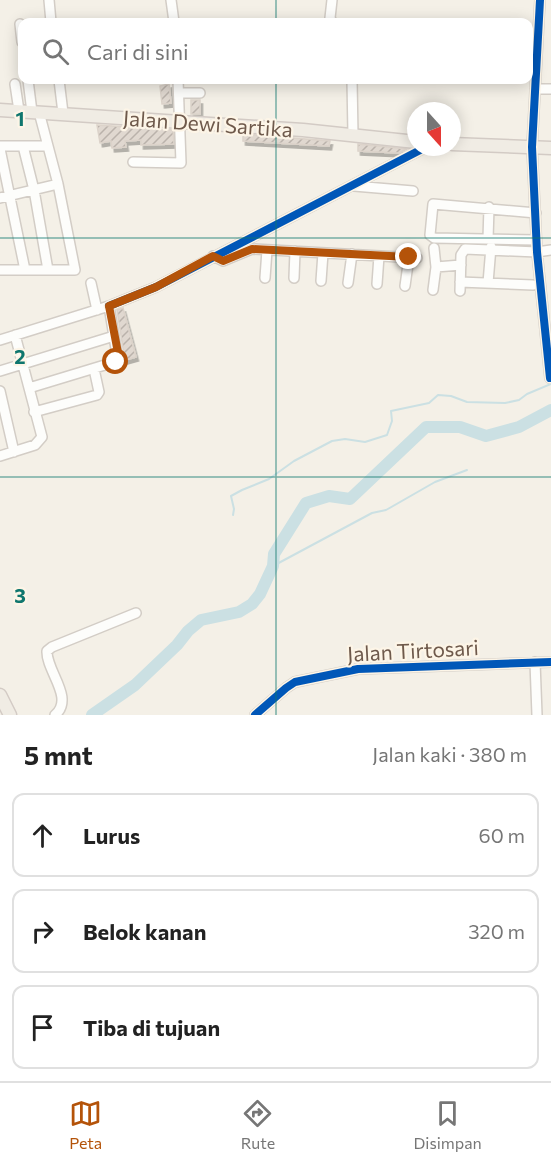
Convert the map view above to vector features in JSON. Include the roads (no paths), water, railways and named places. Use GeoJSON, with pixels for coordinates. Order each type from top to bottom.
{"type":"FeatureCollection","features":[{"type":"Feature","properties":{"kind":"main road","name":"Jalan Dewi Sartika"},"geometry":{"type":"LineString","coordinates":[[0,110],[180,121],[407,141]]}},
{"type":"Feature","properties":{"kind":"main road"},"geometry":{"type":"LineString","coordinates":[[461,144],[551,148]]}},
{"type":"Feature","properties":{"kind":"main road"},"geometry":{"type":"LineString","coordinates":[[0,695],[10,715]]}},
{"type":"Feature","properties":{"kind":"street"},"geometry":{"type":"LineString","coordinates":[[49,0],[51,18]]}},
{"type":"Feature","properties":{"kind":"street"},"geometry":{"type":"LineString","coordinates":[[171,0],[173,18]]}},
{"type":"Feature","properties":{"kind":"street"},"geometry":{"type":"LineString","coordinates":[[330,18],[332,0]]}},
{"type":"Feature","properties":{"kind":"street"},"geometry":{"type":"LineString","coordinates":[[540,0],[532,147],[536,240],[550,378]]}},
{"type":"Feature","properties":{"kind":"street"},"geometry":{"type":"LineString","coordinates":[[15,84],[19,111]]}},
{"type":"Feature","properties":{"kind":"street"},"geometry":{"type":"LineString","coordinates":[[0,270],[71,271],[75,269],[58,184],[48,146],[35,112],[29,84]]}},
{"type":"Feature","properties":{"kind":"street"},"geometry":{"type":"LineString","coordinates":[[59,84],[63,113]]}},
{"type":"Feature","properties":{"kind":"street"},"geometry":{"type":"LineString","coordinates":[[133,162],[181,163],[178,84]]}},
{"type":"Feature","properties":{"kind":"street"},"geometry":{"type":"LineString","coordinates":[[352,84],[353,135]]}},
{"type":"Feature","properties":{"kind":"street"},"geometry":{"type":"LineString","coordinates":[[535,89],[551,89]]}},
{"type":"Feature","properties":{"kind":"street"},"geometry":{"type":"LineString","coordinates":[[179,93],[200,93]]}},
{"type":"Feature","properties":{"kind":"street"},"geometry":{"type":"LineString","coordinates":[[23,146],[34,190],[48,270]]}},
{"type":"Feature","properties":{"kind":"street"},"geometry":{"type":"LineString","coordinates":[[25,270],[0,148],[48,146]]}},
{"type":"Feature","properties":{"kind":"street"},"geometry":{"type":"LineString","coordinates":[[0,339],[109,306],[156,287],[409,156]]}},
{"type":"Feature","properties":{"kind":"street"},"geometry":{"type":"LineString","coordinates":[[0,198],[58,184]]}},
{"type":"Feature","properties":{"kind":"street"},"geometry":{"type":"LineString","coordinates":[[354,186],[413,191]]}},
{"type":"Feature","properties":{"kind":"street"},"geometry":{"type":"LineString","coordinates":[[422,203],[489,207],[536,213]]}},
{"type":"Feature","properties":{"kind":"street"},"geometry":{"type":"LineString","coordinates":[[433,204],[432,237],[536,240]]}},
{"type":"Feature","properties":{"kind":"street"},"geometry":{"type":"LineString","coordinates":[[488,283],[489,207]]}},
{"type":"Feature","properties":{"kind":"street"},"geometry":{"type":"LineString","coordinates":[[433,290],[436,267],[434,248]]}},
{"type":"Feature","properties":{"kind":"street"},"geometry":{"type":"LineString","coordinates":[[213,256],[223,261],[252,249],[413,257],[405,286]]}},
{"type":"Feature","properties":{"kind":"street"},"geometry":{"type":"LineString","coordinates":[[532,285],[488,283],[460,286],[462,255],[465,249],[537,252],[551,250]]}},
{"type":"Feature","properties":{"kind":"street"},"geometry":{"type":"LineString","coordinates":[[265,278],[267,250]]}},
{"type":"Feature","properties":{"kind":"street"},"geometry":{"type":"LineString","coordinates":[[294,278],[295,251]]}},
{"type":"Feature","properties":{"kind":"street"},"geometry":{"type":"LineString","coordinates":[[321,281],[323,253]]}},
{"type":"Feature","properties":{"kind":"street"},"geometry":{"type":"LineString","coordinates":[[348,283],[352,254]]}},
{"type":"Feature","properties":{"kind":"street"},"geometry":{"type":"LineString","coordinates":[[377,284],[380,256]]}},
{"type":"Feature","properties":{"kind":"street"},"geometry":{"type":"LineString","coordinates":[[436,267],[461,266]]}},
{"type":"Feature","properties":{"kind":"street"},"geometry":{"type":"LineString","coordinates":[[91,284],[97,310]]}},
{"type":"Feature","properties":{"kind":"street"},"geometry":{"type":"LineString","coordinates":[[29,388],[119,360],[109,306]]}},
{"type":"Feature","properties":{"kind":"street"},"geometry":{"type":"LineString","coordinates":[[0,456],[39,442],[42,437],[15,335]]}},
{"type":"Feature","properties":{"kind":"street"},"geometry":{"type":"LineString","coordinates":[[0,371],[114,336]]}},
{"type":"Feature","properties":{"kind":"street"},"geometry":{"type":"LineString","coordinates":[[34,412],[97,395],[99,392],[94,369]]}},
{"type":"Feature","properties":{"kind":"street"},"geometry":{"type":"LineString","coordinates":[[0,391],[14,452]]}},
{"type":"Feature","properties":{"kind":"street"},"geometry":{"type":"LineString","coordinates":[[55,715],[61,708],[63,699],[47,651],[136,613]]}},
{"type":"Feature","properties":{"kind":"street"},"geometry":{"type":"LineString","coordinates":[[535,662],[537,715]]}},
{"type":"Feature","properties":{"kind":"street","name":"Jalan Tirtosari"},"geometry":{"type":"LineString","coordinates":[[255,715],[290,685],[358,669],[551,662]]}},
{"type":"Feature","properties":{"kind":"waterway"},"geometry":{"type":"LineString","coordinates":[[233,515],[231,496],[269,479],[294,461],[332,441],[345,439],[365,442],[387,435],[392,421],[391,411],[429,403],[438,395],[451,396],[467,402],[505,403],[519,400],[551,384]]}},
{"type":"Feature","properties":{"kind":"waterway"},"geometry":{"type":"LineString","coordinates":[[92,715],[135,685],[201,620],[239,612],[252,604],[260,594],[273,566],[274,554],[306,503],[329,496],[350,499],[426,427],[460,427],[486,436],[519,427],[551,410]]}},
{"type":"Feature","properties":{"kind":"waterway"},"geometry":{"type":"LineString","coordinates":[[273,566],[372,513],[386,510],[435,482],[467,470]]}}]}
